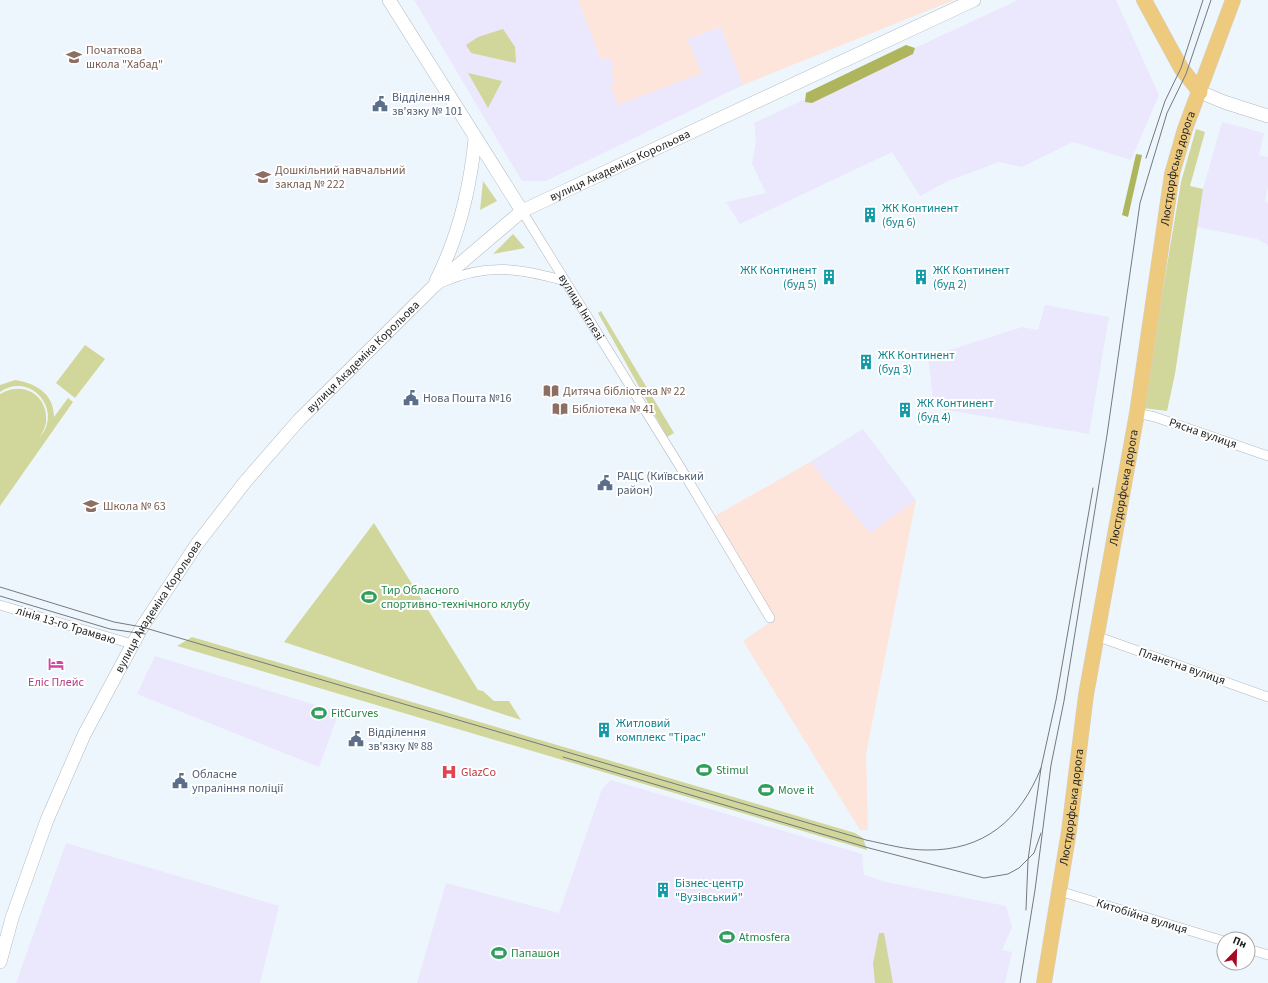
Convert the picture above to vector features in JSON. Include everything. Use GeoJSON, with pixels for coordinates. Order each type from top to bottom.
{"type":"FeatureCollection","features":[{"type":"Feature","properties":{"kind":"main road","name":"вулиця Інглезі"},"geometry":{"type":"LineString","coordinates":[[389,0],[475,140],[522,211]]}},
{"type":"Feature","properties":{"kind":"main road","name":"вулиця Академіка Корольова"},"geometry":{"type":"LineString","coordinates":[[0,962],[12,918],[47,820],[84,735],[132,644],[197,544],[245,482],[298,420],[434,286],[522,211],[974,0]]}},
{"type":"Feature","properties":{"kind":"main road","name":"Люстдорфська дорога"},"geometry":{"type":"LineString","coordinates":[[1044,983],[1069,831],[1086,695],[1118,526],[1137,413],[1172,174],[1185,129],[1233,0]]}},
{"type":"Feature","properties":{"kind":"main road"},"geometry":{"type":"LineString","coordinates":[[1143,1],[1181,68],[1200,92],[1268,116]]}},
{"type":"Feature","properties":{"kind":"main road"},"geometry":{"type":"LineString","coordinates":[[434,286],[456,238],[465,210],[475,140]]}},
{"type":"Feature","properties":{"kind":"street","name":"вулиця Інглезі"},"geometry":{"type":"LineString","coordinates":[[522,211],[679,465],[770,618]]}},
{"type":"Feature","properties":{"kind":"street"},"geometry":{"type":"LineString","coordinates":[[434,286],[458,276],[482,270],[508,269],[534,272],[565,281]]}},
{"type":"Feature","properties":{"kind":"street","name":"Рясна вулиця"},"geometry":{"type":"LineString","coordinates":[[1137,413],[1155,417],[1268,456]]}},
{"type":"Feature","properties":{"kind":"street","name":"лінія 13-го Трамваю"},"geometry":{"type":"LineString","coordinates":[[0,605],[132,644]]}},
{"type":"Feature","properties":{"kind":"street","name":"Планетна вулиця"},"geometry":{"type":"LineString","coordinates":[[1096,636],[1268,697]]}},
{"type":"Feature","properties":{"kind":"street","name":"Китобійна вулиця"},"geometry":{"type":"LineString","coordinates":[[1059,891],[1216,939]]}},
{"type":"Feature","properties":{"kind":"street"},"geometry":{"type":"LineString","coordinates":[[1256,951],[1268,955]]}},
{"type":"Feature","properties":{"kind":"shaded area"},"geometry":{"type":"Polygon","coordinates":[[[414,0],[578,0],[601,60],[610,57],[615,69],[615,81],[610,83],[651,92],[702,73],[687,39],[721,27],[743,85],[546,181],[522,181],[414,0]]]}},
{"type":"Feature","properties":{"kind":"shaded area"},"geometry":{"type":"Polygon","coordinates":[[[578,0],[954,0],[743,85],[721,27],[687,39],[702,73],[618,105],[610,83],[615,81],[611,70],[614,69],[610,57],[601,60],[578,0]]]}},
{"type":"Feature","properties":{"kind":"shaded area"},"geometry":{"type":"Polygon","coordinates":[[[1018,0],[1116,0],[1159,95],[1131,160],[1073,142],[1022,167],[999,162],[948,181],[920,196],[892,152],[740,224],[726,202],[766,193],[752,164],[756,141],[754,123],[1018,0]]]}},
{"type":"Feature","properties":{"kind":"shaded area"},"geometry":{"type":"Polygon","coordinates":[[[1222,122],[1264,133],[1259,155],[1268,157],[1268,187],[1265,201],[1268,203],[1268,245],[1257,239],[1197,227],[1203,189],[1222,122]]]}},
{"type":"Feature","properties":{"kind":"shaded area"},"geometry":{"type":"Polygon","coordinates":[[[1045,305],[1109,317],[1089,434],[934,408],[928,357],[1022,327],[1038,330],[1045,305]]]}},
{"type":"Feature","properties":{"kind":"shaded area"},"geometry":{"type":"Polygon","coordinates":[[[863,429],[916,500],[870,534],[810,462],[863,429]]]}},
{"type":"Feature","properties":{"kind":"shaded area"},"geometry":{"type":"Polygon","coordinates":[[[810,462],[870,533],[916,500],[866,754],[868,830],[860,830],[743,641],[773,620],[713,517],[810,462]]]}},
{"type":"Feature","properties":{"kind":"shaded area"},"geometry":{"type":"Polygon","coordinates":[[[155,656],[339,712],[319,767],[137,694],[155,656]]]}},
{"type":"Feature","properties":{"kind":"shaded area"},"geometry":{"type":"Polygon","coordinates":[[[611,780],[862,854],[864,875],[886,882],[1006,906],[1012,927],[1002,950],[1012,952],[1005,983],[417,983],[446,883],[559,913],[602,789],[611,780]]]}},
{"type":"Feature","properties":{"kind":"shaded area"},"geometry":{"type":"Polygon","coordinates":[[[66,843],[279,906],[260,983],[16,983],[66,843]]]}},
{"type":"Feature","properties":{"kind":"green space"},"geometry":{"type":"Polygon","coordinates":[[[503,29],[515,47],[516,63],[471,53],[466,45],[478,37],[503,29]]]}},
{"type":"Feature","properties":{"kind":"green space"},"geometry":{"type":"Polygon","coordinates":[[[906,45],[915,48],[913,54],[812,103],[805,102],[806,93],[906,45]]]}},
{"type":"Feature","properties":{"kind":"green space"},"geometry":{"type":"Polygon","coordinates":[[[468,73],[502,81],[488,108],[468,73]]]}},
{"type":"Feature","properties":{"kind":"green space"},"geometry":{"type":"Polygon","coordinates":[[[1196,129],[1205,132],[1190,186],[1203,189],[1175,374],[1167,411],[1143,408],[1181,182],[1196,129]]]}},
{"type":"Feature","properties":{"kind":"green space"},"geometry":{"type":"Polygon","coordinates":[[[1136,154],[1142,155],[1128,217],[1122,215],[1136,154]]]}},
{"type":"Feature","properties":{"kind":"green space"},"geometry":{"type":"Polygon","coordinates":[[[483,181],[497,201],[480,210],[483,181]]]}},
{"type":"Feature","properties":{"kind":"green space"},"geometry":{"type":"Polygon","coordinates":[[[513,234],[525,248],[493,254],[513,234]]]}},
{"type":"Feature","properties":{"kind":"green space"},"geometry":{"type":"Polygon","coordinates":[[[601,311],[674,433],[667,437],[598,313],[601,311]]]}},
{"type":"Feature","properties":{"kind":"green space"},"geometry":{"type":"Polygon","coordinates":[[[85,345],[105,359],[75,398],[56,383],[85,345]]]}},
{"type":"Feature","properties":{"kind":"green space"},"geometry":{"type":"Polygon","coordinates":[[[15,380],[30,384],[42,391],[51,402],[54,417],[68,398],[73,402],[0,506],[0,394],[9,390],[17,389],[33,393],[39,398],[46,413],[46,423],[40,437],[46,426],[48,415],[46,405],[40,396],[32,390],[22,386],[11,387],[0,392],[0,385],[15,380]]]}},
{"type":"Feature","properties":{"kind":"green space","name":"Тир Обласного спортивно-технічного клубу"},"geometry":{"type":"Polygon","coordinates":[[[374,523],[478,690],[483,691],[494,701],[509,701],[521,720],[284,642],[374,523]]]}},
{"type":"Feature","properties":{"kind":"green space"},"geometry":{"type":"Polygon","coordinates":[[[192,637],[855,833],[863,838],[867,850],[177,646],[192,637]]]}},
{"type":"Feature","properties":{"kind":"green space"},"geometry":{"type":"Polygon","coordinates":[[[879,933],[884,933],[893,983],[875,983],[873,963],[879,933]]]}},
{"type":"Feature","properties":{"kind":"tram line"},"geometry":{"type":"LineString","coordinates":[[1146,158],[1165,101],[1181,68],[1203,0]]}},
{"type":"Feature","properties":{"kind":"tram line"},"geometry":{"type":"LineString","coordinates":[[1020,983],[1035,890],[1051,765],[1064,701],[1107,435],[1140,203],[1167,113],[1186,74],[1211,0]]}},
{"type":"Feature","properties":{"kind":"tram line"},"geometry":{"type":"LineString","coordinates":[[1026,910],[1028,860],[1041,768],[1056,700],[1093,488]]}},
{"type":"Feature","properties":{"kind":"tram line"},"geometry":{"type":"LineString","coordinates":[[0,587],[114,622],[142,627],[866,840],[904,848],[918,850],[947,849],[965,845],[982,838],[997,829],[1011,817],[1022,803],[1041,768]]}},
{"type":"Feature","properties":{"kind":"tram line"},"geometry":{"type":"LineString","coordinates":[[0,596],[110,629],[145,634]]}},
{"type":"Feature","properties":{"kind":"tram line"},"geometry":{"type":"LineString","coordinates":[[563,757],[869,848],[984,878],[1008,874],[1019,868],[1034,853],[1041,833]]}},
{"type":"Feature","properties":{"kind":"place","name":"Початкова школа \"Хабад\""},"geometry":{"type":"Point","coordinates":[74,57]}},
{"type":"Feature","properties":{"kind":"place","name":"Відділення зв'язку № 101"},"geometry":{"type":"Point","coordinates":[380,104]}},
{"type":"Feature","properties":{"kind":"place","name":"Дошкільний навчальний заклад № 222"},"geometry":{"type":"Point","coordinates":[263,177]}},
{"type":"Feature","properties":{"kind":"place","name":"ЖК Континент (буд 6)"},"geometry":{"type":"Point","coordinates":[870,215]}},
{"type":"Feature","properties":{"kind":"place","name":"ЖК Континент (буд 5)"},"geometry":{"type":"Point","coordinates":[829,277]}},
{"type":"Feature","properties":{"kind":"place","name":"ЖК Континент (буд 2)"},"geometry":{"type":"Point","coordinates":[921,277]}},
{"type":"Feature","properties":{"kind":"place","name":"ЖК Континент (буд 3)"},"geometry":{"type":"Point","coordinates":[866,362]}},
{"type":"Feature","properties":{"kind":"place","name":"Дитяча бібліотека № 22"},"geometry":{"type":"Point","coordinates":[551,391]}},
{"type":"Feature","properties":{"kind":"place","name":"Нова Пошта №16"},"geometry":{"type":"Point","coordinates":[411,398]}},
{"type":"Feature","properties":{"kind":"place","name":"Бібліотека № 41"},"geometry":{"type":"Point","coordinates":[560,409]}},
{"type":"Feature","properties":{"kind":"place","name":"ЖК Континент (буд 4)"},"geometry":{"type":"Point","coordinates":[905,410]}},
{"type":"Feature","properties":{"kind":"place","name":"РАЦС (Київський район)"},"geometry":{"type":"Point","coordinates":[605,483]}},
{"type":"Feature","properties":{"kind":"place","name":"Школа № 63"},"geometry":{"type":"Point","coordinates":[91,506]}},
{"type":"Feature","properties":{"kind":"place","name":"Тир Обласного спортивно-технічного клубу"},"geometry":{"type":"Point","coordinates":[369,597]}},
{"type":"Feature","properties":{"kind":"place","name":"Еліс Плейс"},"geometry":{"type":"Point","coordinates":[56,664]}},
{"type":"Feature","properties":{"kind":"place","name":"FitCurves"},"geometry":{"type":"Point","coordinates":[319,713]}},
{"type":"Feature","properties":{"kind":"place","name":"Житловий комплекс \"Тірас\""},"geometry":{"type":"Point","coordinates":[604,730]}},
{"type":"Feature","properties":{"kind":"place","name":"Відділення зв'язку № 88"},"geometry":{"type":"Point","coordinates":[356,739]}},
{"type":"Feature","properties":{"kind":"place","name":"Stimul"},"geometry":{"type":"Point","coordinates":[704,770]}},
{"type":"Feature","properties":{"kind":"place","name":"GlazCo"},"geometry":{"type":"Point","coordinates":[449,772]}},
{"type":"Feature","properties":{"kind":"place","name":"Обласне упраління поліції"},"geometry":{"type":"Point","coordinates":[180,781]}},
{"type":"Feature","properties":{"kind":"place","name":"Move it"},"geometry":{"type":"Point","coordinates":[766,790]}},
{"type":"Feature","properties":{"kind":"place","name":"Бізнес-центр \"Вузівський\""},"geometry":{"type":"Point","coordinates":[663,890]}},
{"type":"Feature","properties":{"kind":"place","name":"Atmosfera"},"geometry":{"type":"Point","coordinates":[727,937]}},
{"type":"Feature","properties":{"kind":"place","name":"Папашон"},"geometry":{"type":"Point","coordinates":[499,953]}}]}
